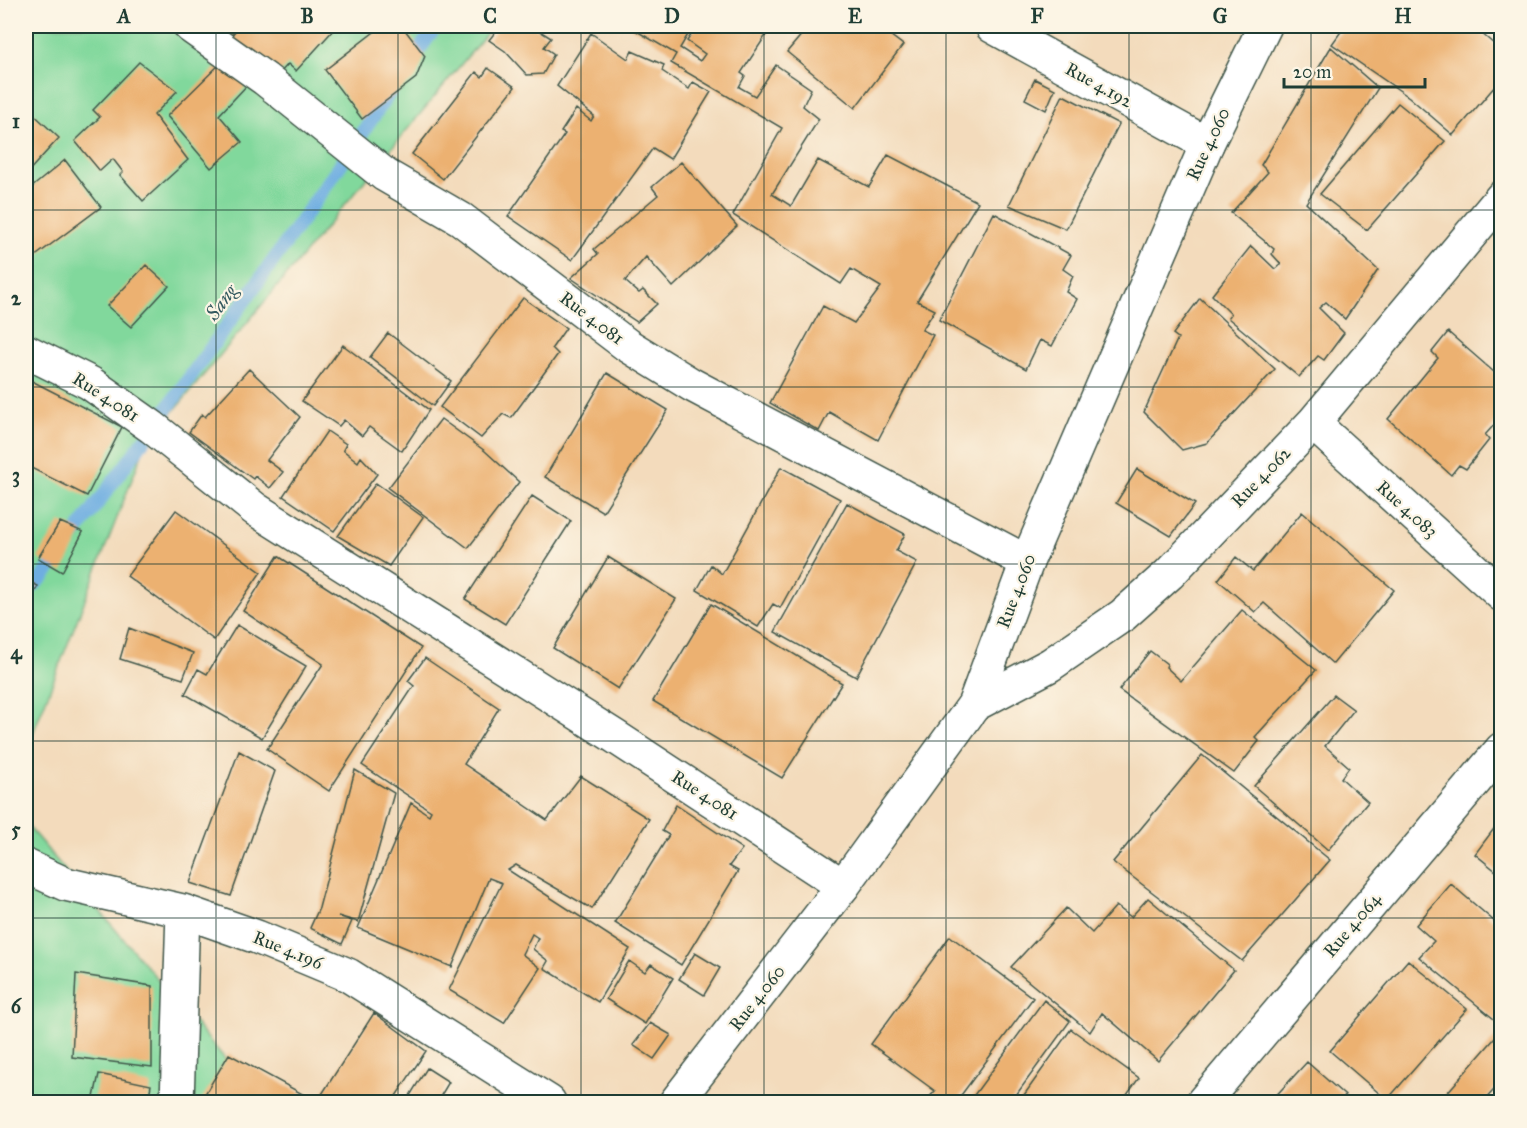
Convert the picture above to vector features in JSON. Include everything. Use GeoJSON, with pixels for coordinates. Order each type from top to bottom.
{"type":"FeatureCollection","features":[{"type":"Feature","properties":{"kind":"street","name":"Rue 4.081"},"geometry":{"type":"LineString","coordinates":[[190,26],[265,79],[385,175],[461,219],[627,345],[692,385],[1027,562]]}},
{"type":"Feature","properties":{"kind":"street","name":"Rue 4.192"},"geometry":{"type":"LineString","coordinates":[[992,26],[1207,144]]}},
{"type":"Feature","properties":{"kind":"street","name":"Rue 4.060"},"geometry":{"type":"LineString","coordinates":[[676,1102],[843,886],[974,705],[1027,562],[1207,144],[1265,26]]}},
{"type":"Feature","properties":{"kind":"street","name":"Rue 4.062"},"geometry":{"type":"LineString","coordinates":[[974,705],[1050,665],[1123,615],[1169,574],[1313,423],[1502,197]]}},
{"type":"Feature","properties":{"kind":"street","name":"Rue 4.081"},"geometry":{"type":"LineString","coordinates":[[26,351],[90,383],[152,427],[255,509],[614,736],[843,886]]}},
{"type":"Feature","properties":{"kind":"street","name":"Rue 4.083"},"geometry":{"type":"LineString","coordinates":[[1313,423],[1502,595]]}},
{"type":"Feature","properties":{"kind":"street","name":"Rue 4.064"},"geometry":{"type":"LineString","coordinates":[[1203,1102],[1502,748]]}},
{"type":"Feature","properties":{"kind":"street","name":"Rue 4.196"},"geometry":{"type":"LineString","coordinates":[[26,866],[65,884],[183,911],[257,937],[348,975],[549,1102]]}},
{"type":"Feature","properties":{"kind":"street"},"geometry":{"type":"LineString","coordinates":[[177,1102],[183,911]]}},
{"type":"Feature","properties":{"kind":"green space"},"geometry":{"type":"Polygon","coordinates":[[[31,26],[493,26],[145,446],[26,751],[26,31],[31,26]]]}},
{"type":"Feature","properties":{"kind":"green space"},"geometry":{"type":"Polygon","coordinates":[[[26,824],[255,1094],[250,1102],[26,1102],[26,824]]]}},
{"type":"Feature","properties":{"kind":"building"},"geometry":{"type":"Polygon","coordinates":[[[240,26],[337,26],[296,71],[288,64],[272,82],[225,42],[240,26]]]}},
{"type":"Feature","properties":{"kind":"building"},"geometry":{"type":"Polygon","coordinates":[[[382,26],[402,26],[425,56],[416,78],[362,119],[325,70],[382,26]]]}},
{"type":"Feature","properties":{"kind":"building"},"geometry":{"type":"Polygon","coordinates":[[[500,26],[532,26],[551,38],[544,47],[554,54],[543,74],[527,75],[505,51],[489,40],[500,26]]]}},
{"type":"Feature","properties":{"kind":"building"},"geometry":{"type":"Polygon","coordinates":[[[628,26],[693,26],[680,48],[700,61],[705,54],[687,41],[697,26],[772,26],[741,73],[745,76],[739,87],[755,96],[776,65],[811,89],[803,106],[819,119],[772,194],[791,206],[818,160],[869,187],[888,155],[978,202],[917,301],[935,310],[922,330],[933,335],[878,440],[829,412],[819,431],[770,403],[823,306],[854,323],[881,287],[851,269],[841,284],[733,215],[782,128],[671,63],[676,54],[628,26]]]}},
{"type":"Feature","properties":{"kind":"building"},"geometry":{"type":"Polygon","coordinates":[[[809,26],[878,26],[903,45],[855,108],[787,52],[809,26]]]}},
{"type":"Feature","properties":{"kind":"building"},"geometry":{"type":"Polygon","coordinates":[[[1345,26],[1473,26],[1502,51],[1502,78],[1453,135],[1409,97],[1332,44],[1345,26]]]}},
{"type":"Feature","properties":{"kind":"building"},"geometry":{"type":"Polygon","coordinates":[[[591,33],[628,59],[632,51],[664,65],[662,71],[689,89],[693,82],[711,92],[670,159],[653,148],[572,260],[508,216],[565,134],[561,132],[576,109],[591,121],[594,116],[557,86],[591,33]]]}},
{"type":"Feature","properties":{"kind":"building"},"geometry":{"type":"Polygon","coordinates":[[[1331,47],[1378,88],[1306,203],[1378,270],[1345,319],[1326,302],[1319,308],[1344,333],[1324,360],[1318,356],[1299,377],[1228,318],[1231,314],[1212,295],[1251,246],[1275,269],[1281,264],[1272,254],[1274,249],[1231,213],[1268,172],[1261,165],[1331,47]]]}},
{"type":"Feature","properties":{"kind":"building"},"geometry":{"type":"Polygon","coordinates":[[[227,57],[251,81],[219,115],[242,142],[211,168],[167,116],[227,57]]]}},
{"type":"Feature","properties":{"kind":"building"},"geometry":{"type":"Polygon","coordinates":[[[139,62],[177,91],[154,115],[188,160],[143,201],[120,175],[123,172],[113,159],[100,171],[75,141],[100,117],[93,110],[139,62]]]}},
{"type":"Feature","properties":{"kind":"building"},"geometry":{"type":"Polygon","coordinates":[[[488,68],[515,87],[443,179],[412,154],[476,72],[482,77],[488,68]]]}},
{"type":"Feature","properties":{"kind":"building"},"geometry":{"type":"Polygon","coordinates":[[[1035,79],[1055,89],[1046,110],[1025,99],[1035,79]]]}},
{"type":"Feature","properties":{"kind":"building"},"geometry":{"type":"Polygon","coordinates":[[[1063,95],[1119,124],[1066,229],[1009,205],[1063,95]]]}},
{"type":"Feature","properties":{"kind":"building"},"geometry":{"type":"Polygon","coordinates":[[[1398,103],[1445,141],[1367,230],[1320,194],[1398,103]]]}},
{"type":"Feature","properties":{"kind":"building"},"geometry":{"type":"Polygon","coordinates":[[[26,107],[59,138],[26,174],[26,107]]]}},
{"type":"Feature","properties":{"kind":"building"},"geometry":{"type":"Polygon","coordinates":[[[65,160],[101,207],[26,263],[26,192],[65,160]]]}},
{"type":"Feature","properties":{"kind":"building"},"geometry":{"type":"Polygon","coordinates":[[[681,162],[737,226],[673,287],[646,257],[625,281],[639,293],[643,290],[657,304],[637,322],[571,278],[598,254],[594,249],[658,195],[652,187],[681,162]]]}},
{"type":"Feature","properties":{"kind":"building"},"geometry":{"type":"Polygon","coordinates":[[[994,213],[1071,255],[1063,269],[1073,276],[1066,292],[1077,299],[1052,346],[1040,340],[1026,369],[939,320],[994,213]]]}},
{"type":"Feature","properties":{"kind":"building"},"geometry":{"type":"Polygon","coordinates":[[[146,265],[169,286],[131,327],[107,306],[146,265]]]}},
{"type":"Feature","properties":{"kind":"building"},"geometry":{"type":"Polygon","coordinates":[[[523,298],[566,328],[552,348],[558,354],[511,418],[503,414],[481,438],[440,407],[523,298]]]}},
{"type":"Feature","properties":{"kind":"building"},"geometry":{"type":"Polygon","coordinates":[[[1200,298],[1275,369],[1207,443],[1182,450],[1144,412],[1178,338],[1173,334],[1200,298]]]}},
{"type":"Feature","properties":{"kind":"building"},"geometry":{"type":"Polygon","coordinates":[[[1448,332],[1502,379],[1502,416],[1485,435],[1489,440],[1466,469],[1459,465],[1451,475],[1388,419],[1438,358],[1432,352],[1448,332]]]}},
{"type":"Feature","properties":{"kind":"building"},"geometry":{"type":"Polygon","coordinates":[[[388,333],[451,381],[433,406],[370,357],[388,333]]]}},
{"type":"Feature","properties":{"kind":"building"},"geometry":{"type":"Polygon","coordinates":[[[343,345],[429,410],[402,451],[369,427],[362,436],[344,420],[339,426],[302,401],[343,345]]]}},
{"type":"Feature","properties":{"kind":"building"},"geometry":{"type":"Polygon","coordinates":[[[249,369],[300,417],[267,460],[283,472],[270,488],[255,476],[253,479],[189,432],[202,414],[205,417],[249,369]]]}},
{"type":"Feature","properties":{"kind":"building"},"geometry":{"type":"Polygon","coordinates":[[[607,373],[668,410],[603,512],[545,477],[607,373]]]}},
{"type":"Feature","properties":{"kind":"building"},"geometry":{"type":"Polygon","coordinates":[[[26,378],[122,427],[87,496],[27,466],[31,457],[26,454],[26,378]]]}},
{"type":"Feature","properties":{"kind":"building"},"geometry":{"type":"Polygon","coordinates":[[[441,419],[485,451],[519,482],[468,548],[388,488],[441,419]]]}},
{"type":"Feature","properties":{"kind":"building"},"geometry":{"type":"Polygon","coordinates":[[[327,431],[346,444],[343,450],[358,462],[361,457],[377,474],[334,531],[283,496],[327,431]]]}},
{"type":"Feature","properties":{"kind":"building"},"geometry":{"type":"Polygon","coordinates":[[[781,467],[840,499],[780,608],[773,604],[758,627],[697,590],[711,565],[722,574],[781,467]]]}},
{"type":"Feature","properties":{"kind":"building"},"geometry":{"type":"Polygon","coordinates":[[[1137,469],[1195,504],[1171,536],[1116,503],[1137,469]]]}},
{"type":"Feature","properties":{"kind":"building"},"geometry":{"type":"Polygon","coordinates":[[[376,483],[423,517],[389,566],[338,536],[376,483]]]}},
{"type":"Feature","properties":{"kind":"building"},"geometry":{"type":"Polygon","coordinates":[[[532,496],[571,521],[505,624],[465,599],[532,496]]]}},
{"type":"Feature","properties":{"kind":"building"},"geometry":{"type":"Polygon","coordinates":[[[847,503],[905,534],[896,551],[917,562],[856,677],[775,632],[847,503]]]}},
{"type":"Feature","properties":{"kind":"building"},"geometry":{"type":"Polygon","coordinates":[[[176,510],[261,572],[214,640],[127,576],[176,510]]]}},
{"type":"Feature","properties":{"kind":"building"},"geometry":{"type":"Polygon","coordinates":[[[1302,512],[1394,590],[1333,664],[1264,603],[1255,612],[1218,580],[1236,557],[1253,571],[1302,512]]]}},
{"type":"Feature","properties":{"kind":"building"},"geometry":{"type":"Polygon","coordinates":[[[60,522],[83,532],[62,572],[38,558],[60,522]]]}},
{"type":"Feature","properties":{"kind":"building"},"geometry":{"type":"Polygon","coordinates":[[[278,556],[421,648],[329,791],[267,749],[323,664],[243,611],[278,556]]]}},
{"type":"Feature","properties":{"kind":"building"},"geometry":{"type":"Polygon","coordinates":[[[608,557],[676,599],[618,689],[553,648],[608,557]]]}},
{"type":"Feature","properties":{"kind":"building"},"geometry":{"type":"Polygon","coordinates":[[[26,580],[38,586],[26,607],[26,580]]]}},
{"type":"Feature","properties":{"kind":"building"},"geometry":{"type":"Polygon","coordinates":[[[711,604],[842,683],[782,778],[653,701],[711,604]]]}},
{"type":"Feature","properties":{"kind":"building"},"geometry":{"type":"Polygon","coordinates":[[[1242,610],[1316,670],[1255,737],[1259,741],[1234,773],[1119,690],[1150,651],[1167,664],[1166,667],[1181,681],[1242,610]]]}},
{"type":"Feature","properties":{"kind":"building"},"geometry":{"type":"Polygon","coordinates":[[[237,625],[306,666],[262,738],[185,694],[198,669],[207,674],[237,625]]]}},
{"type":"Feature","properties":{"kind":"building"},"geometry":{"type":"Polygon","coordinates":[[[129,628],[193,653],[183,679],[120,659],[129,628]]]}},
{"type":"Feature","properties":{"kind":"building"},"geometry":{"type":"Polygon","coordinates":[[[425,658],[499,708],[464,764],[547,820],[581,776],[649,819],[592,909],[516,865],[508,870],[630,949],[598,1002],[544,968],[548,961],[533,949],[538,938],[532,934],[522,954],[540,968],[504,1023],[449,990],[502,883],[489,878],[452,967],[358,928],[411,803],[429,815],[431,811],[362,765],[414,686],[408,681],[425,658]]]}},
{"type":"Feature","properties":{"kind":"building"},"geometry":{"type":"Polygon","coordinates":[[[1334,695],[1354,710],[1325,746],[1349,767],[1341,778],[1368,802],[1328,850],[1254,786],[1334,695]]]}},
{"type":"Feature","properties":{"kind":"building"},"geometry":{"type":"Polygon","coordinates":[[[239,751],[275,771],[231,896],[190,883],[239,751]]]}},
{"type":"Feature","properties":{"kind":"building"},"geometry":{"type":"Polygon","coordinates":[[[1202,755],[1330,860],[1242,961],[1113,862],[1202,755]]]}},
{"type":"Feature","properties":{"kind":"building"},"geometry":{"type":"Polygon","coordinates":[[[355,770],[394,793],[358,922],[338,916],[352,921],[342,944],[310,928],[319,908],[355,770]]]}},
{"type":"Feature","properties":{"kind":"building"},"geometry":{"type":"Polygon","coordinates":[[[676,805],[742,849],[729,866],[738,871],[681,965],[615,923],[669,835],[662,831],[676,805]]]}},
{"type":"Feature","properties":{"kind":"building"},"geometry":{"type":"Polygon","coordinates":[[[1502,818],[1502,876],[1475,854],[1502,818]]]}},
{"type":"Feature","properties":{"kind":"building"},"geometry":{"type":"Polygon","coordinates":[[[1451,884],[1502,928],[1500,1024],[1419,957],[1434,941],[1416,925],[1451,884]]]}},
{"type":"Feature","properties":{"kind":"building"},"geometry":{"type":"Polygon","coordinates":[[[1148,898],[1234,970],[1158,1061],[1102,1013],[1090,1032],[1011,967],[1066,908],[1092,933],[1116,906],[1131,917],[1148,898]]]}},
{"type":"Feature","properties":{"kind":"building"},"geometry":{"type":"Polygon","coordinates":[[[950,936],[1033,998],[956,1102],[925,1102],[935,1091],[871,1044],[950,936]]]}},
{"type":"Feature","properties":{"kind":"building"},"geometry":{"type":"Polygon","coordinates":[[[695,953],[720,968],[704,995],[679,979],[695,953]]]}},
{"type":"Feature","properties":{"kind":"building"},"geometry":{"type":"Polygon","coordinates":[[[1408,960],[1467,1009],[1387,1100],[1330,1051],[1408,960]]]}},
{"type":"Feature","properties":{"kind":"building"},"geometry":{"type":"Polygon","coordinates":[[[629,961],[645,972],[651,964],[673,978],[645,1024],[606,999],[629,961]]]}},
{"type":"Feature","properties":{"kind":"building"},"geometry":{"type":"Polygon","coordinates":[[[76,974],[152,986],[152,1067],[72,1057],[76,974]]]}},
{"type":"Feature","properties":{"kind":"building"},"geometry":{"type":"Polygon","coordinates":[[[1044,1000],[1070,1021],[1011,1102],[969,1102],[1044,1000]]]}},
{"type":"Feature","properties":{"kind":"building"},"geometry":{"type":"Polygon","coordinates":[[[374,1013],[426,1051],[392,1102],[317,1102],[374,1013]]]}},
{"type":"Feature","properties":{"kind":"building"},"geometry":{"type":"Polygon","coordinates":[[[650,1023],[671,1035],[654,1059],[633,1045],[650,1023]]]}},
{"type":"Feature","properties":{"kind":"building"},"geometry":{"type":"Polygon","coordinates":[[[1071,1029],[1139,1078],[1122,1102],[1019,1102],[1071,1029]]]}},
{"type":"Feature","properties":{"kind":"building"},"geometry":{"type":"Polygon","coordinates":[[[1502,1030],[1502,1081],[1483,1102],[1439,1102],[1502,1030]]]}},
{"type":"Feature","properties":{"kind":"building"},"geometry":{"type":"Polygon","coordinates":[[[229,1054],[317,1102],[208,1102],[202,1099],[229,1054]]]}},
{"type":"Feature","properties":{"kind":"building"},"geometry":{"type":"Polygon","coordinates":[[[1307,1062],[1352,1102],[1270,1102],[1307,1062]]]}},
{"type":"Feature","properties":{"kind":"building"},"geometry":{"type":"Polygon","coordinates":[[[427,1068],[449,1082],[437,1102],[406,1102],[427,1068]]]}},
{"type":"Feature","properties":{"kind":"building"},"geometry":{"type":"Polygon","coordinates":[[[99,1074],[151,1085],[148,1102],[93,1102],[99,1074]]]}},
{"type":"Feature","properties":{"kind":"building"},"geometry":{"type":"Polygon","coordinates":[[[1502,1089],[1502,1102],[1490,1102],[1502,1089]]]}},
{"type":"Feature","properties":{"kind":"waterway","name":"Sang"},"geometry":{"type":"LineString","coordinates":[[410,63],[436,26]]}},
{"type":"Feature","properties":{"kind":"waterway","name":"Sang"},"geometry":{"type":"LineString","coordinates":[[26,592],[43,577],[177,396],[392,89]]}}]}
